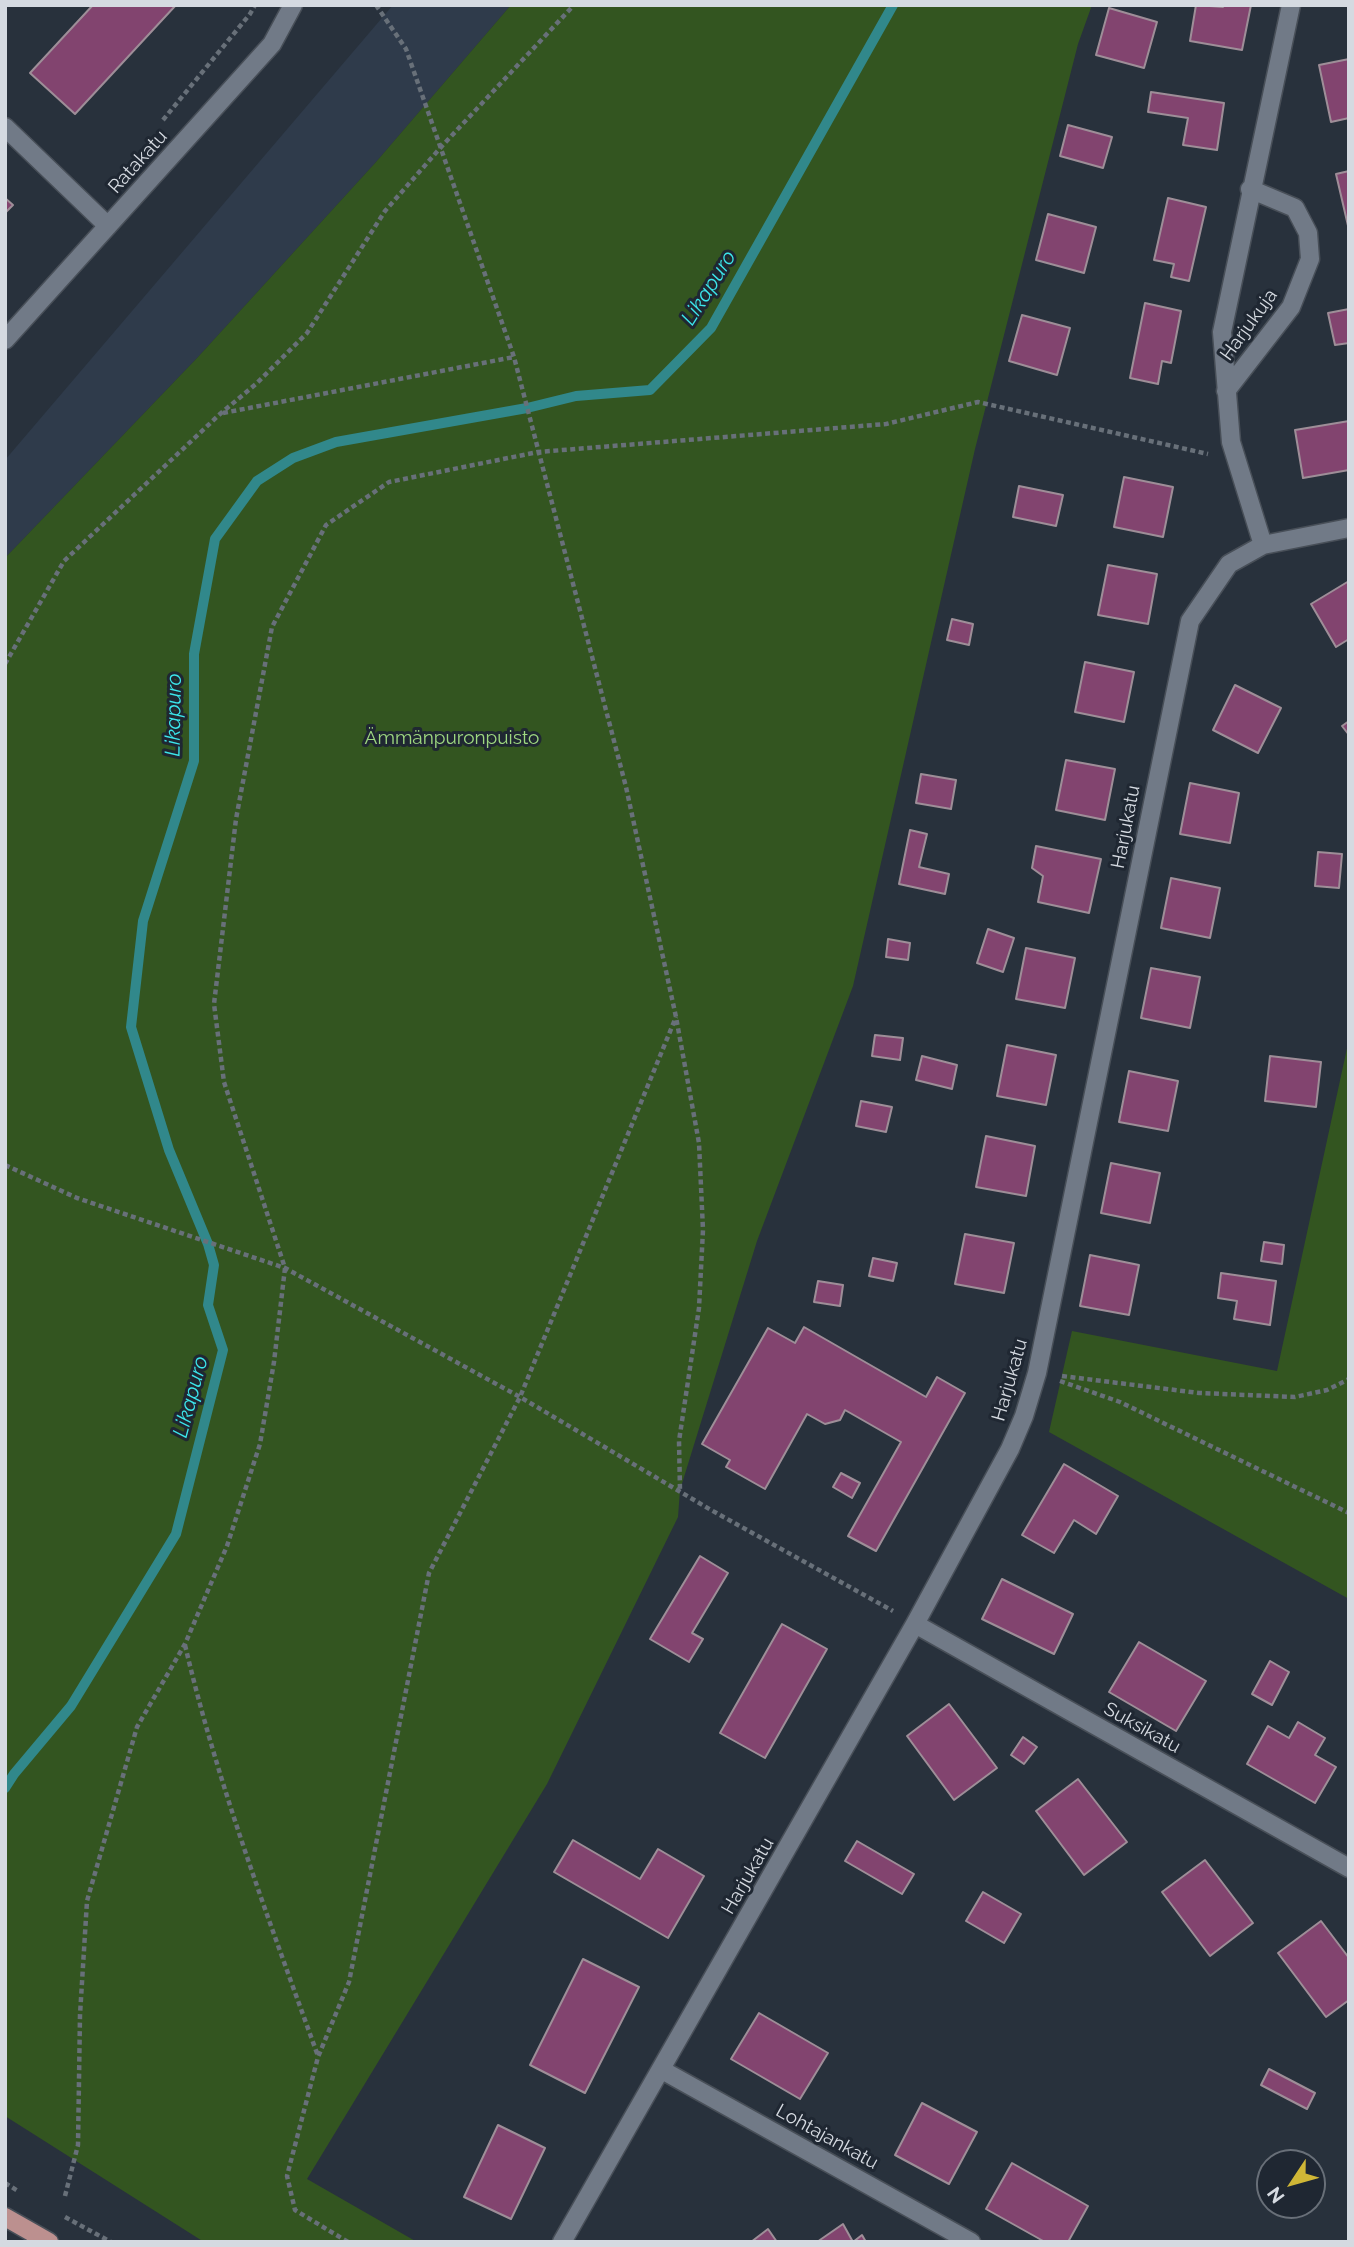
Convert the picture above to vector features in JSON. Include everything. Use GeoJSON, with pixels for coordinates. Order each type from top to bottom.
{"type":"FeatureCollection","features":[{"type":"Feature","properties":{"kind":"main road"},"geometry":{"type":"LineString","coordinates":[[5,2217],[50,2242]]}},
{"type":"Feature","properties":{"kind":"street","name":"Ratakatu"},"geometry":{"type":"LineString","coordinates":[[5,340],[272,44],[293,5]]}},
{"type":"Feature","properties":{"kind":"street","name":"Harjukuja"},"geometry":{"type":"LineString","coordinates":[[1263,545],[1231,442],[1222,332],[1250,189],[1291,5]]}},
{"type":"Feature","properties":{"kind":"street"},"geometry":{"type":"LineString","coordinates":[[5,127],[108,226]]}},
{"type":"Feature","properties":{"kind":"street","name":"Harjukuja"},"geometry":{"type":"LineString","coordinates":[[1226,391],[1291,307],[1310,259],[1308,233],[1295,208],[1250,189]]}},
{"type":"Feature","properties":{"kind":"street","name":"Harjukatu"},"geometry":{"type":"LineString","coordinates":[[562,2242],[915,1624],[1010,1449],[1024,1416],[1037,1373],[1190,621],[1229,564],[1263,545],[1349,528]]}},
{"type":"Feature","properties":{"kind":"street","name":"Suksikatu"},"geometry":{"type":"LineString","coordinates":[[915,1624],[1349,1868]]}},
{"type":"Feature","properties":{"kind":"street","name":"Lohtajankatu"},"geometry":{"type":"LineString","coordinates":[[662,2070],[971,2242]]}},
{"type":"Feature","properties":{"kind":"path"},"geometry":{"type":"LineString","coordinates":[[376,5],[406,49],[514,357],[626,787],[676,1017],[699,1143],[703,1230],[699,1308],[679,1441],[680,1490]]}},
{"type":"Feature","properties":{"kind":"path"},"geometry":{"type":"LineString","coordinates":[[5,664],[64,561],[220,414],[256,384],[307,333],[385,211],[574,5]]}},
{"type":"Feature","properties":{"kind":"path"},"geometry":{"type":"LineString","coordinates":[[220,414],[514,357]]}},
{"type":"Feature","properties":{"kind":"path"},"geometry":{"type":"LineString","coordinates":[[65,2196],[78,2145],[80,2015],[87,1901],[137,1727],[185,1644],[227,1546],[260,1444],[274,1362],[285,1268],[224,1082],[214,1004],[236,819],[272,627],[326,525],[389,482],[538,452],[886,424],[978,402],[1211,455],[1237,466]]}},
{"type":"Feature","properties":{"kind":"path"},"geometry":{"type":"LineString","coordinates":[[348,2242],[295,2210],[287,2176],[318,2057],[349,1982],[429,1573],[520,1397],[676,1017]]}},
{"type":"Feature","properties":{"kind":"path"},"geometry":{"type":"LineString","coordinates":[[5,1165],[78,1198],[285,1268],[520,1397],[711,1510],[915,1624]]}},
{"type":"Feature","properties":{"kind":"path"},"geometry":{"type":"LineString","coordinates":[[1037,1373],[1199,1393],[1295,1397],[1327,1390],[1349,1379]]}},
{"type":"Feature","properties":{"kind":"path"},"geometry":{"type":"LineString","coordinates":[[1037,1373],[1120,1402],[1349,1513]]}},
{"type":"Feature","properties":{"kind":"path"},"geometry":{"type":"LineString","coordinates":[[185,1644],[203,1720],[241,1844],[318,2057]]}},
{"type":"Feature","properties":{"kind":"shaded area"},"geometry":{"type":"Polygon","coordinates":[[[393,5],[511,5],[376,162],[198,357],[5,558],[5,460],[393,5]]]}},
{"type":"Feature","properties":{"kind":"green space","name":"Ämmänpuronpuisto"},"geometry":{"type":"Polygon","coordinates":[[[511,5],[1092,5],[1078,44],[975,449],[853,986],[757,1241],[680,1490],[678,1517],[547,1784],[307,2179],[417,2242],[204,2242],[5,2116],[5,558],[198,357],[376,162],[511,5]]]}},
{"type":"Feature","properties":{"kind":"green space"},"geometry":{"type":"Polygon","coordinates":[[[1349,1039],[1349,1599],[1049,1432],[1072,1331],[1277,1371],[1349,1039]]]}},
{"type":"Feature","properties":{"kind":"building"},"geometry":{"type":"Polygon","coordinates":[[[93,5],[176,5],[75,114],[30,73],[93,5]]]}},
{"type":"Feature","properties":{"kind":"building"},"geometry":{"type":"Polygon","coordinates":[[[1196,5],[1251,5],[1242,50],[1190,41],[1196,5]]]}},
{"type":"Feature","properties":{"kind":"building"},"geometry":{"type":"Polygon","coordinates":[[[1109,8],[1157,22],[1144,68],[1096,55],[1109,8]]]}},
{"type":"Feature","properties":{"kind":"building"},"geometry":{"type":"Polygon","coordinates":[[[1349,59],[1349,118],[1331,122],[1319,65],[1349,59]]]}},
{"type":"Feature","properties":{"kind":"building"},"geometry":{"type":"Polygon","coordinates":[[[1151,92],[1224,103],[1217,150],[1183,145],[1188,118],[1148,112],[1151,92]]]}},
{"type":"Feature","properties":{"kind":"building"},"geometry":{"type":"Polygon","coordinates":[[[1068,125],[1112,137],[1103,168],[1060,156],[1068,125]]]}},
{"type":"Feature","properties":{"kind":"building"},"geometry":{"type":"Polygon","coordinates":[[[1349,171],[1349,230],[1336,174],[1349,171]]]}},
{"type":"Feature","properties":{"kind":"building"},"geometry":{"type":"Polygon","coordinates":[[[5,198],[13,205],[5,213],[5,198]]]}},
{"type":"Feature","properties":{"kind":"building"},"geometry":{"type":"Polygon","coordinates":[[[1168,198],[1206,207],[1189,281],[1171,277],[1174,264],[1154,260],[1168,198]]]}},
{"type":"Feature","properties":{"kind":"building"},"geometry":{"type":"Polygon","coordinates":[[[1048,214],[1096,227],[1084,273],[1036,260],[1048,214]]]}},
{"type":"Feature","properties":{"kind":"building"},"geometry":{"type":"Polygon","coordinates":[[[1145,303],[1181,311],[1171,363],[1162,361],[1158,384],[1130,378],[1145,303]]]}},
{"type":"Feature","properties":{"kind":"building"},"geometry":{"type":"Polygon","coordinates":[[[1349,309],[1349,343],[1335,345],[1328,313],[1349,309]]]}},
{"type":"Feature","properties":{"kind":"building"},"geometry":{"type":"Polygon","coordinates":[[[1022,315],[1070,328],[1057,375],[1009,361],[1022,315]]]}},
{"type":"Feature","properties":{"kind":"building"},"geometry":{"type":"Polygon","coordinates":[[[1349,421],[1349,470],[1303,478],[1295,430],[1349,421]]]}},
{"type":"Feature","properties":{"kind":"building"},"geometry":{"type":"Polygon","coordinates":[[[1124,477],[1173,487],[1163,537],[1114,527],[1124,477]]]}},
{"type":"Feature","properties":{"kind":"building"},"geometry":{"type":"Polygon","coordinates":[[[1019,486],[1063,495],[1056,526],[1013,517],[1019,486]]]}},
{"type":"Feature","properties":{"kind":"building"},"geometry":{"type":"Polygon","coordinates":[[[1108,565],[1157,574],[1148,624],[1098,615],[1108,565]]]}},
{"type":"Feature","properties":{"kind":"building"},"geometry":{"type":"Polygon","coordinates":[[[1349,581],[1349,639],[1336,647],[1311,604],[1349,581]]]}},
{"type":"Feature","properties":{"kind":"building"},"geometry":{"type":"Polygon","coordinates":[[[952,619],[973,624],[969,645],[947,640],[952,619]]]}},
{"type":"Feature","properties":{"kind":"building"},"geometry":{"type":"Polygon","coordinates":[[[1085,662],[1134,672],[1124,722],[1075,712],[1085,662]]]}},
{"type":"Feature","properties":{"kind":"building"},"geometry":{"type":"Polygon","coordinates":[[[1235,685],[1281,708],[1258,753],[1213,730],[1235,685]]]}},
{"type":"Feature","properties":{"kind":"building"},"geometry":{"type":"Polygon","coordinates":[[[1349,721],[1349,735],[1342,726],[1349,721]]]}},
{"type":"Feature","properties":{"kind":"building"},"geometry":{"type":"Polygon","coordinates":[[[1066,760],[1115,769],[1105,820],[1056,810],[1066,760]]]}},
{"type":"Feature","properties":{"kind":"building"},"geometry":{"type":"Polygon","coordinates":[[[921,774],[956,780],[951,809],[916,803],[921,774]]]}},
{"type":"Feature","properties":{"kind":"building"},"geometry":{"type":"Polygon","coordinates":[[[1190,783],[1239,793],[1230,843],[1180,834],[1190,783]]]}},
{"type":"Feature","properties":{"kind":"building"},"geometry":{"type":"Polygon","coordinates":[[[910,830],[927,834],[919,867],[949,874],[945,894],[899,884],[910,830]]]}},
{"type":"Feature","properties":{"kind":"building"},"geometry":{"type":"Polygon","coordinates":[[[1036,846],[1101,859],[1089,913],[1038,902],[1043,876],[1032,868],[1036,846]]]}},
{"type":"Feature","properties":{"kind":"building"},"geometry":{"type":"Polygon","coordinates":[[[1318,852],[1342,854],[1339,888],[1315,886],[1318,852]]]}},
{"type":"Feature","properties":{"kind":"building"},"geometry":{"type":"Polygon","coordinates":[[[1171,878],[1220,888],[1210,938],[1161,928],[1171,878]]]}},
{"type":"Feature","properties":{"kind":"building"},"geometry":{"type":"Polygon","coordinates":[[[988,929],[1014,938],[1003,972],[977,963],[988,929]]]}},
{"type":"Feature","properties":{"kind":"building"},"geometry":{"type":"Polygon","coordinates":[[[888,939],[910,943],[908,960],[886,957],[888,939]]]}},
{"type":"Feature","properties":{"kind":"building"},"geometry":{"type":"Polygon","coordinates":[[[1026,948],[1075,958],[1065,1008],[1016,999],[1026,948]]]}},
{"type":"Feature","properties":{"kind":"building"},"geometry":{"type":"Polygon","coordinates":[[[1151,968],[1200,977],[1190,1028],[1141,1018],[1151,968]]]}},
{"type":"Feature","properties":{"kind":"building"},"geometry":{"type":"Polygon","coordinates":[[[875,1035],[903,1038],[900,1060],[872,1056],[875,1035]]]}},
{"type":"Feature","properties":{"kind":"building"},"geometry":{"type":"Polygon","coordinates":[[[1007,1045],[1056,1055],[1046,1105],[997,1096],[1007,1045]]]}},
{"type":"Feature","properties":{"kind":"building"},"geometry":{"type":"Polygon","coordinates":[[[922,1056],[957,1065],[952,1089],[916,1080],[922,1056]]]}},
{"type":"Feature","properties":{"kind":"building"},"geometry":{"type":"Polygon","coordinates":[[[1270,1056],[1321,1062],[1316,1107],[1265,1101],[1270,1056]]]}},
{"type":"Feature","properties":{"kind":"building"},"geometry":{"type":"Polygon","coordinates":[[[1129,1071],[1178,1081],[1168,1131],[1119,1122],[1129,1071]]]}},
{"type":"Feature","properties":{"kind":"building"},"geometry":{"type":"Polygon","coordinates":[[[861,1101],[892,1107],[886,1132],[856,1126],[861,1101]]]}},
{"type":"Feature","properties":{"kind":"building"},"geometry":{"type":"Polygon","coordinates":[[[986,1136],[1035,1146],[1026,1196],[976,1187],[986,1136]]]}},
{"type":"Feature","properties":{"kind":"building"},"geometry":{"type":"Polygon","coordinates":[[[1111,1163],[1160,1173],[1150,1223],[1101,1213],[1111,1163]]]}},
{"type":"Feature","properties":{"kind":"building"},"geometry":{"type":"Polygon","coordinates":[[[965,1234],[1014,1243],[1004,1293],[955,1284],[965,1234]]]}},
{"type":"Feature","properties":{"kind":"building"},"geometry":{"type":"Polygon","coordinates":[[[1264,1242],[1284,1245],[1282,1264],[1261,1261],[1264,1242]]]}},
{"type":"Feature","properties":{"kind":"building"},"geometry":{"type":"Polygon","coordinates":[[[1090,1255],[1139,1265],[1129,1315],[1080,1306],[1090,1255]]]}},
{"type":"Feature","properties":{"kind":"building"},"geometry":{"type":"Polygon","coordinates":[[[873,1258],[897,1263],[893,1281],[869,1276],[873,1258]]]}},
{"type":"Feature","properties":{"kind":"building"},"geometry":{"type":"Polygon","coordinates":[[[1221,1273],[1276,1281],[1270,1325],[1234,1319],[1237,1301],[1218,1298],[1221,1273]]]}},
{"type":"Feature","properties":{"kind":"building"},"geometry":{"type":"Polygon","coordinates":[[[818,1281],[843,1285],[840,1306],[814,1302],[818,1281]]]}},
{"type":"Feature","properties":{"kind":"building"},"geometry":{"type":"Polygon","coordinates":[[[804,1327],[926,1397],[937,1377],[965,1393],[876,1551],[848,1536],[901,1442],[845,1410],[840,1420],[825,1424],[807,1414],[765,1489],[726,1467],[730,1460],[702,1444],[768,1328],[795,1343],[804,1327]]]}},
{"type":"Feature","properties":{"kind":"building"},"geometry":{"type":"Polygon","coordinates":[[[1064,1464],[1118,1496],[1096,1534],[1074,1520],[1054,1553],[1022,1535],[1064,1464]]]}},
{"type":"Feature","properties":{"kind":"building"},"geometry":{"type":"Polygon","coordinates":[[[841,1473],[860,1483],[852,1498],[833,1487],[841,1473]]]}},
{"type":"Feature","properties":{"kind":"building"},"geometry":{"type":"Polygon","coordinates":[[[700,1556],[728,1573],[692,1633],[703,1639],[689,1662],[650,1639],[700,1556]]]}},
{"type":"Feature","properties":{"kind":"building"},"geometry":{"type":"Polygon","coordinates":[[[1002,1579],[1073,1614],[1054,1654],[982,1619],[1002,1579]]]}},
{"type":"Feature","properties":{"kind":"building"},"geometry":{"type":"Polygon","coordinates":[[[782,1624],[827,1649],[765,1758],[720,1733],[782,1624]]]}},
{"type":"Feature","properties":{"kind":"building"},"geometry":{"type":"Polygon","coordinates":[[[1139,1642],[1206,1681],[1176,1731],[1109,1692],[1139,1642]]]}},
{"type":"Feature","properties":{"kind":"building"},"geometry":{"type":"Polygon","coordinates":[[[1270,1661],[1289,1672],[1272,1705],[1252,1694],[1270,1661]]]}},
{"type":"Feature","properties":{"kind":"building"},"geometry":{"type":"Polygon","coordinates":[[[949,1704],[997,1768],[954,1800],[907,1736],[949,1704]]]}},
{"type":"Feature","properties":{"kind":"building"},"geometry":{"type":"Polygon","coordinates":[[[1298,1722],[1325,1738],[1315,1755],[1336,1767],[1315,1803],[1247,1764],[1268,1726],[1289,1738],[1298,1722]]]}},
{"type":"Feature","properties":{"kind":"building"},"geometry":{"type":"Polygon","coordinates":[[[1023,1737],[1037,1747],[1024,1764],[1011,1755],[1023,1737]]]}},
{"type":"Feature","properties":{"kind":"building"},"geometry":{"type":"Polygon","coordinates":[[[1078,1779],[1127,1842],[1084,1875],[1036,1811],[1078,1779]]]}},
{"type":"Feature","properties":{"kind":"building"},"geometry":{"type":"Polygon","coordinates":[[[573,1840],[640,1879],[658,1849],[704,1876],[668,1938],[554,1872],[573,1840]]]}},
{"type":"Feature","properties":{"kind":"building"},"geometry":{"type":"Polygon","coordinates":[[[857,1841],[914,1874],[902,1894],[845,1861],[857,1841]]]}},
{"type":"Feature","properties":{"kind":"building"},"geometry":{"type":"Polygon","coordinates":[[[1205,1860],[1253,1923],[1210,1956],[1162,1892],[1205,1860]]]}},
{"type":"Feature","properties":{"kind":"building"},"geometry":{"type":"Polygon","coordinates":[[[983,1892],[1021,1914],[1004,1943],[966,1921],[983,1892]]]}},
{"type":"Feature","properties":{"kind":"building"},"geometry":{"type":"Polygon","coordinates":[[[1321,1921],[1349,1958],[1349,2000],[1326,2017],[1278,1953],[1321,1921]]]}},
{"type":"Feature","properties":{"kind":"building"},"geometry":{"type":"Polygon","coordinates":[[[583,1959],[639,1987],[585,2093],[530,2065],[583,1959]]]}},
{"type":"Feature","properties":{"kind":"building"},"geometry":{"type":"Polygon","coordinates":[[[759,2013],[828,2053],[800,2099],[731,2059],[759,2013]]]}},
{"type":"Feature","properties":{"kind":"building"},"geometry":{"type":"Polygon","coordinates":[[[1269,2069],[1315,2093],[1307,2109],[1261,2085],[1269,2069]]]}},
{"type":"Feature","properties":{"kind":"building"},"geometry":{"type":"Polygon","coordinates":[[[922,2103],[977,2132],[949,2184],[895,2155],[922,2103]]]}},
{"type":"Feature","properties":{"kind":"building"},"geometry":{"type":"Polygon","coordinates":[[[498,2125],[545,2148],[511,2219],[464,2197],[498,2125]]]}},
{"type":"Feature","properties":{"kind":"building"},"geometry":{"type":"Polygon","coordinates":[[[1012,2163],[1088,2206],[1068,2242],[1045,2242],[986,2209],[1012,2163]]]}},
{"type":"Feature","properties":{"kind":"building"},"geometry":{"type":"Polygon","coordinates":[[[843,2224],[853,2242],[817,2242],[843,2224]]]}},
{"type":"Feature","properties":{"kind":"building"},"geometry":{"type":"Polygon","coordinates":[[[768,2229],[777,2242],[751,2242],[768,2229]]]}},
{"type":"Feature","properties":{"kind":"building"},"geometry":{"type":"Polygon","coordinates":[[[862,2235],[866,2242],[853,2242],[862,2235]]]}},
{"type":"Feature","properties":{"kind":"waterway","name":"Likapuro"},"geometry":{"type":"LineString","coordinates":[[5,1788],[71,1706],[176,1534],[223,1350],[208,1305],[214,1265],[169,1150],[131,1027],[143,921],[194,761],[194,654],[215,539],[257,481],[293,458],[336,442],[527,408],[576,396],[650,390],[711,328],[893,5]]}}]}
